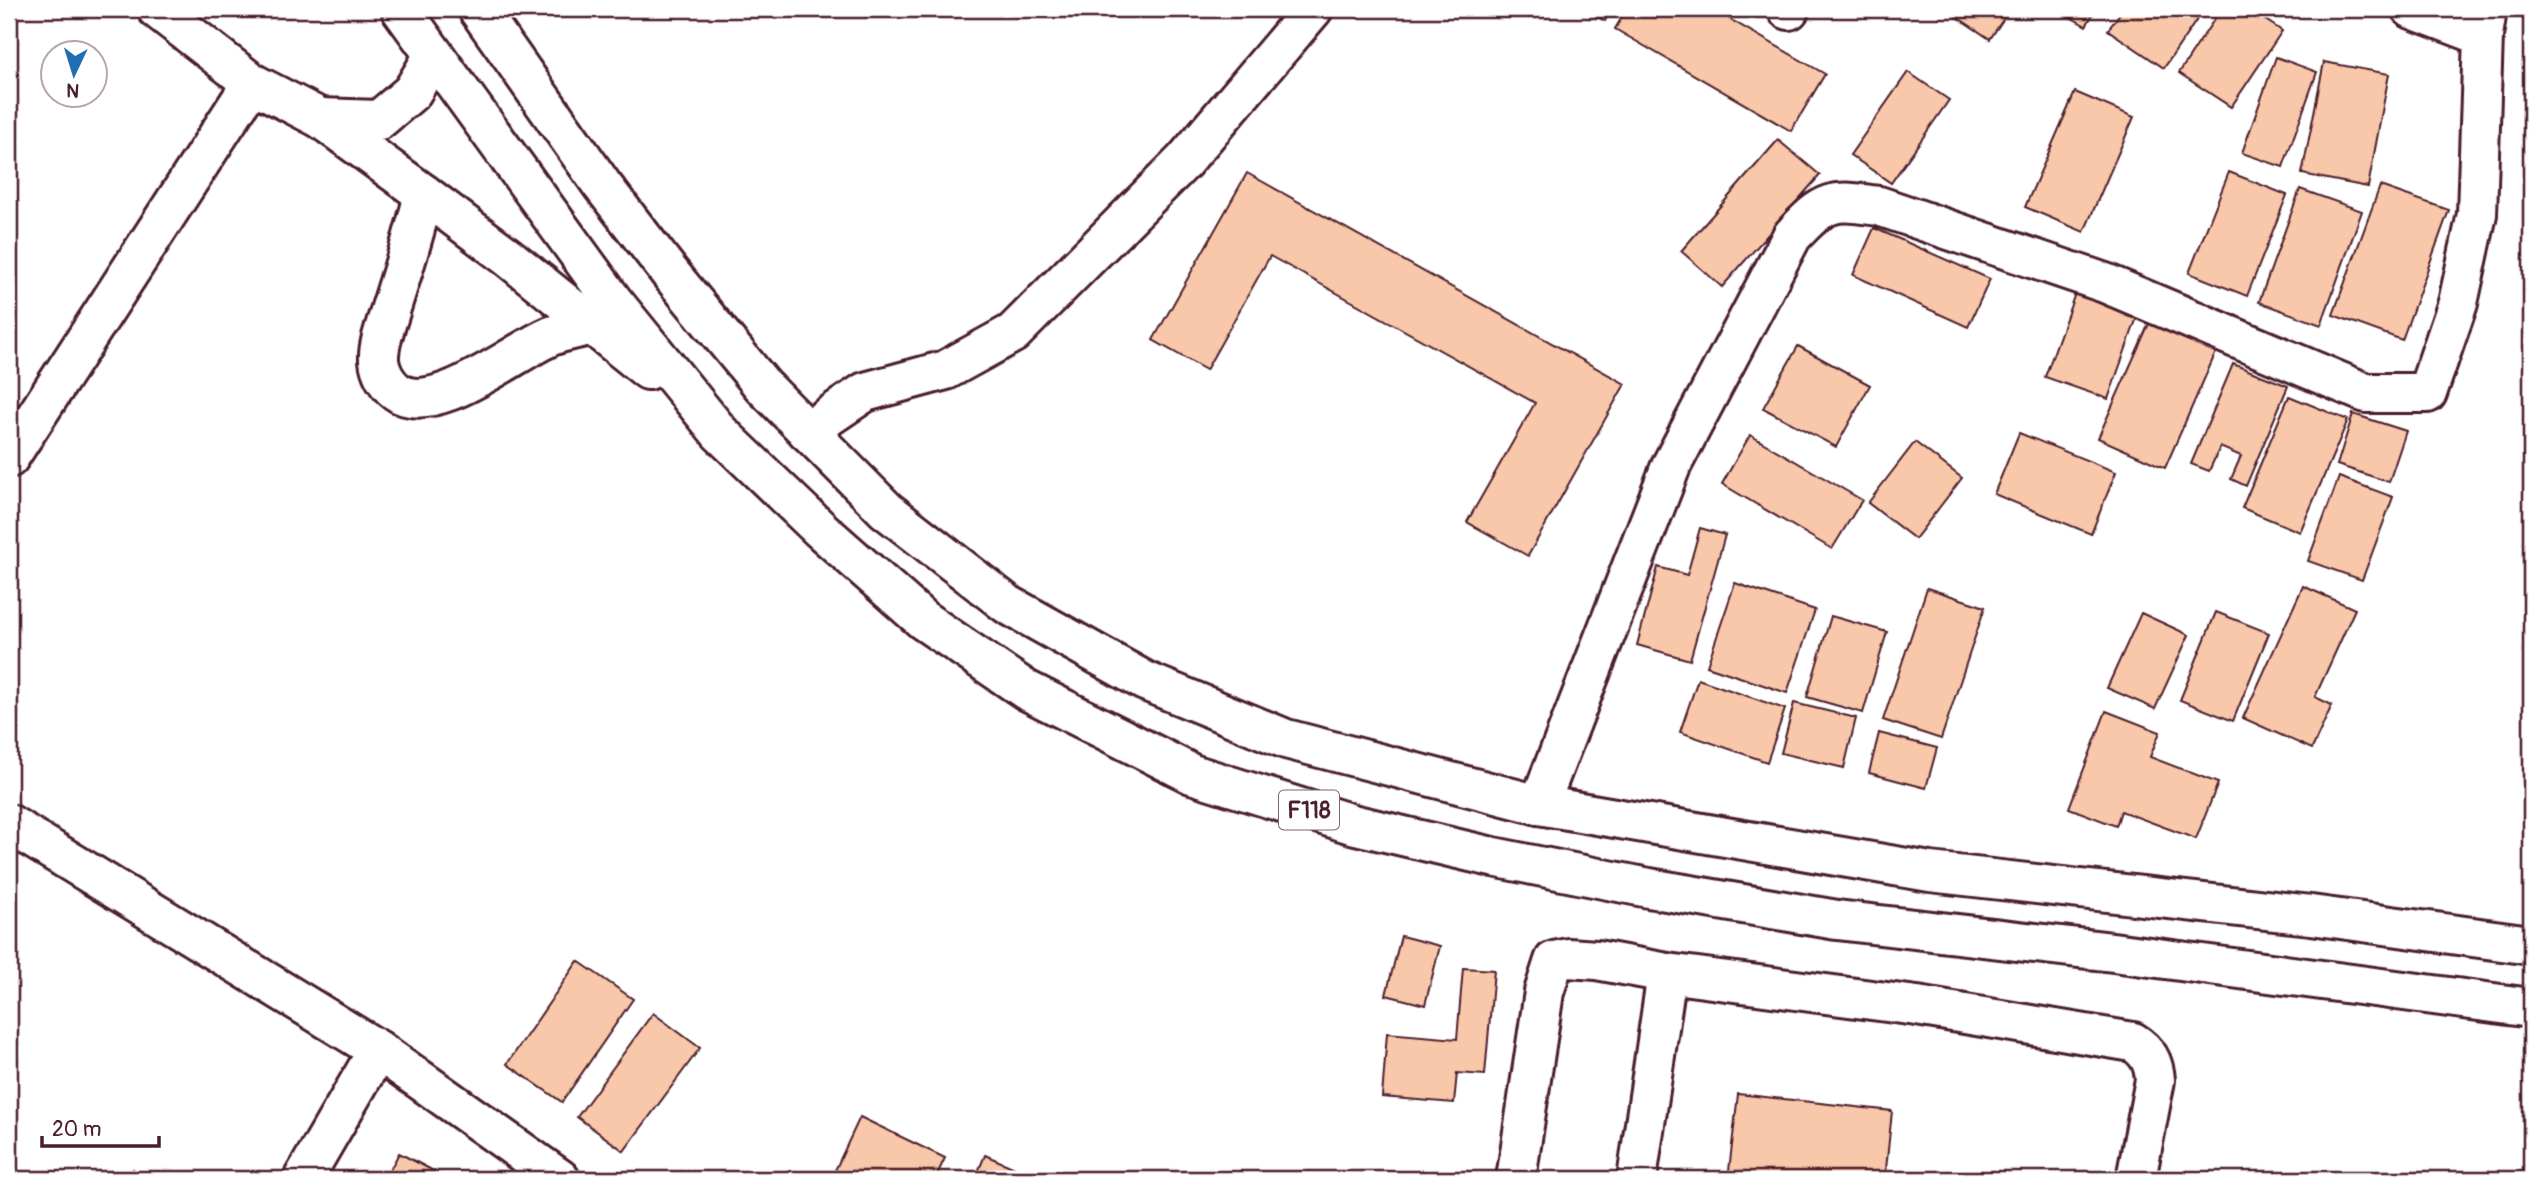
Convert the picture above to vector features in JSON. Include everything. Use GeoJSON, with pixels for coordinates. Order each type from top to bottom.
{"type":"FeatureCollection","features":[{"type":"Feature","properties":{"kind":"main road"},"geometry":{"type":"LineString","coordinates":[[157,9],[252,83],[320,118],[424,194],[508,257],[713,423]]}},
{"type":"Feature","properties":{"kind":"main road","name":"F118"},"geometry":{"type":"LineString","coordinates":[[401,9],[433,57],[612,300],[720,433],[820,529],[923,620],[1026,690],[1192,774],[1352,824],[1488,856],[1649,888],[1837,920],[2113,952],[2531,1008]]}},
{"type":"Feature","properties":{"kind":"main road","name":"F118"},"geometry":{"type":"LineString","coordinates":[[478,9],[602,185],[670,273],[763,386],[807,431],[886,510],[1007,604],[1145,681],[1286,739],[1539,805],[1930,872],[2311,915],[2531,946]]}},
{"type":"Feature","properties":{"kind":"main road"},"geometry":{"type":"LineString","coordinates":[[807,431],[865,392],[946,370],[1013,333],[1184,161],[1313,9]]}},
{"type":"Feature","properties":{"kind":"main road"},"geometry":{"type":"LineString","coordinates":[[1539,805],[1671,466],[1792,236],[1809,217],[1831,203],[1855,202],[1879,206],[2105,283],[2366,393],[2427,393],[2458,303],[2477,214],[2485,23],[2412,9]]}},
{"type":"Feature","properties":{"kind":"main road"},"geometry":{"type":"LineString","coordinates":[[320,118],[379,120],[412,92],[433,57]]}},
{"type":"Feature","properties":{"kind":"main road"},"geometry":{"type":"LineString","coordinates":[[9,458],[252,83]]}},
{"type":"Feature","properties":{"kind":"main road"},"geometry":{"type":"LineString","coordinates":[[424,194],[382,338],[379,360],[387,384],[404,397],[426,398],[455,390],[551,336],[592,325]]}},
{"type":"Feature","properties":{"kind":"main road"},"geometry":{"type":"LineString","coordinates":[[9,824],[377,1050],[560,1179]]}},
{"type":"Feature","properties":{"kind":"main road"},"geometry":{"type":"LineString","coordinates":[[1516,1179],[1544,992],[1554,961],[1568,958],[1917,1006],[2133,1042],[2143,1048],[2154,1065],[2155,1080],[2136,1179]]}},
{"type":"Feature","properties":{"kind":"main road"},"geometry":{"type":"LineString","coordinates":[[1637,1179],[1667,973]]}},
{"type":"Feature","properties":{"kind":"main road"},"geometry":{"type":"LineString","coordinates":[[303,1179],[377,1050]]}},
{"type":"Feature","properties":{"kind":"building"},"geometry":{"type":"Polygon","coordinates":[[[1582,9],[1611,9],[1605,21],[1582,9]]]}},
{"type":"Feature","properties":{"kind":"building"},"geometry":{"type":"Polygon","coordinates":[[[1627,9],[1712,9],[1825,74],[1791,131],[1615,29],[1627,9]]]}},
{"type":"Feature","properties":{"kind":"building"},"geometry":{"type":"Polygon","coordinates":[[[1945,9],[2010,9],[1990,39],[1945,9]]]}},
{"type":"Feature","properties":{"kind":"building"},"geometry":{"type":"Polygon","coordinates":[[[2056,9],[2096,9],[2086,26],[2056,9]]]}},
{"type":"Feature","properties":{"kind":"building"},"geometry":{"type":"Polygon","coordinates":[[[2123,9],[2204,9],[2164,68],[2108,30],[2123,9]]]}},
{"type":"Feature","properties":{"kind":"building"},"geometry":{"type":"Polygon","coordinates":[[[2221,9],[2249,9],[2282,31],[2231,107],[2179,73],[2221,9]]]}},
{"type":"Feature","properties":{"kind":"building"},"geometry":{"type":"Polygon","coordinates":[[[2276,57],[2317,72],[2283,167],[2242,153],[2276,57]]]}},
{"type":"Feature","properties":{"kind":"building"},"geometry":{"type":"Polygon","coordinates":[[[2324,62],[2389,74],[2368,187],[2302,174],[2324,62]]]}},
{"type":"Feature","properties":{"kind":"building"},"geometry":{"type":"Polygon","coordinates":[[[1908,72],[1949,100],[1891,183],[1850,155],[1908,72]]]}},
{"type":"Feature","properties":{"kind":"building"},"geometry":{"type":"Polygon","coordinates":[[[2075,92],[2134,117],[2084,232],[2025,207],[2075,92]]]}},
{"type":"Feature","properties":{"kind":"building"},"geometry":{"type":"Polygon","coordinates":[[[1778,140],[1820,175],[1722,287],[1681,251],[1778,140]]]}},
{"type":"Feature","properties":{"kind":"building"},"geometry":{"type":"Polygon","coordinates":[[[2229,172],[2287,195],[2247,296],[2189,273],[2229,172]]]}},
{"type":"Feature","properties":{"kind":"building"},"geometry":{"type":"Polygon","coordinates":[[[1247,173],[1625,384],[1528,556],[1467,522],[1535,403],[1270,256],[1206,370],[1153,340],[1247,173]]]}},
{"type":"Feature","properties":{"kind":"building"},"geometry":{"type":"Polygon","coordinates":[[[2380,186],[2449,210],[2402,340],[2333,315],[2380,186]]]}},
{"type":"Feature","properties":{"kind":"building"},"geometry":{"type":"Polygon","coordinates":[[[2300,189],[2362,211],[2321,325],[2259,302],[2300,189]]]}},
{"type":"Feature","properties":{"kind":"building"},"geometry":{"type":"Polygon","coordinates":[[[1874,228],[1990,279],[1968,327],[1853,275],[1874,228]]]}},
{"type":"Feature","properties":{"kind":"building"},"geometry":{"type":"Polygon","coordinates":[[[2078,285],[2141,306],[2108,399],[2045,377],[2078,285]]]}},
{"type":"Feature","properties":{"kind":"building"},"geometry":{"type":"Polygon","coordinates":[[[2150,321],[2217,350],[2165,468],[2098,438],[2150,321]]]}},
{"type":"Feature","properties":{"kind":"building"},"geometry":{"type":"Polygon","coordinates":[[[1798,346],[1870,385],[1836,447],[1763,408],[1798,346]]]}},
{"type":"Feature","properties":{"kind":"building"},"geometry":{"type":"Polygon","coordinates":[[[2233,364],[2288,386],[2246,486],[2231,479],[2241,456],[2220,447],[2209,471],[2191,464],[2233,364]]]}},
{"type":"Feature","properties":{"kind":"building"},"geometry":{"type":"Polygon","coordinates":[[[2289,396],[2348,420],[2300,532],[2242,508],[2289,396]]]}},
{"type":"Feature","properties":{"kind":"building"},"geometry":{"type":"Polygon","coordinates":[[[2353,414],[2406,431],[2389,482],[2337,465],[2353,414]]]}},
{"type":"Feature","properties":{"kind":"building"},"geometry":{"type":"Polygon","coordinates":[[[2019,433],[2116,472],[2091,534],[1994,494],[2019,433]]]}},
{"type":"Feature","properties":{"kind":"building"},"geometry":{"type":"Polygon","coordinates":[[[1750,435],[1862,500],[1832,549],[1722,484],[1750,435]]]}},
{"type":"Feature","properties":{"kind":"building"},"geometry":{"type":"Polygon","coordinates":[[[1915,442],[1962,478],[1915,539],[1868,503],[1915,442]]]}},
{"type":"Feature","properties":{"kind":"building"},"geometry":{"type":"Polygon","coordinates":[[[2339,477],[2393,497],[2362,580],[2308,561],[2339,477]]]}},
{"type":"Feature","properties":{"kind":"building"},"geometry":{"type":"Polygon","coordinates":[[[1700,528],[1725,535],[1690,660],[1637,645],[1658,567],[1687,575],[1700,528]]]}},
{"type":"Feature","properties":{"kind":"building"},"geometry":{"type":"Polygon","coordinates":[[[1735,583],[1815,610],[1787,693],[1707,666],[1735,583]]]}},
{"type":"Feature","properties":{"kind":"building"},"geometry":{"type":"Polygon","coordinates":[[[2303,586],[2355,609],[2315,697],[2332,705],[2312,749],[2243,718],[2303,586]]]}},
{"type":"Feature","properties":{"kind":"building"},"geometry":{"type":"Polygon","coordinates":[[[1927,588],[1985,607],[1941,739],[1883,720],[1927,588]]]}},
{"type":"Feature","properties":{"kind":"building"},"geometry":{"type":"Polygon","coordinates":[[[2216,612],[2269,633],[2233,721],[2180,700],[2216,612]]]}},
{"type":"Feature","properties":{"kind":"building"},"geometry":{"type":"Polygon","coordinates":[[[2141,613],[2189,635],[2155,709],[2107,688],[2141,613]]]}},
{"type":"Feature","properties":{"kind":"building"},"geometry":{"type":"Polygon","coordinates":[[[1831,616],[1887,632],[1863,713],[1807,697],[1831,616]]]}},
{"type":"Feature","properties":{"kind":"building"},"geometry":{"type":"Polygon","coordinates":[[[1698,679],[1785,709],[1767,762],[1680,732],[1698,679]]]}},
{"type":"Feature","properties":{"kind":"building"},"geometry":{"type":"Polygon","coordinates":[[[1794,703],[1856,718],[1844,768],[1781,753],[1794,703]]]}},
{"type":"Feature","properties":{"kind":"building"},"geometry":{"type":"Polygon","coordinates":[[[2106,711],[2160,732],[2150,757],[2218,783],[2196,839],[2121,811],[2116,826],[2069,808],[2106,711]]]}},
{"type":"Feature","properties":{"kind":"building"},"geometry":{"type":"Polygon","coordinates":[[[1879,733],[1937,748],[1926,788],[1869,773],[1879,733]]]}},
{"type":"Feature","properties":{"kind":"building"},"geometry":{"type":"Polygon","coordinates":[[[1401,936],[1440,946],[1425,1005],[1386,995],[1401,936]]]}},
{"type":"Feature","properties":{"kind":"building"},"geometry":{"type":"Polygon","coordinates":[[[578,961],[633,999],[562,1102],[507,1064],[578,961]]]}},
{"type":"Feature","properties":{"kind":"building"},"geometry":{"type":"Polygon","coordinates":[[[1463,968],[1494,970],[1485,1075],[1457,1073],[1454,1103],[1382,1097],[1387,1033],[1457,1039],[1463,968]]]}},
{"type":"Feature","properties":{"kind":"building"},"geometry":{"type":"Polygon","coordinates":[[[653,1013],[700,1048],[624,1151],[577,1117],[653,1013]]]}},
{"type":"Feature","properties":{"kind":"building"},"geometry":{"type":"Polygon","coordinates":[[[1738,1094],[1892,1111],[1885,1179],[1728,1179],[1738,1094]]]}},
{"type":"Feature","properties":{"kind":"building"},"geometry":{"type":"Polygon","coordinates":[[[860,1117],[945,1158],[935,1179],[831,1179],[860,1117]]]}},
{"type":"Feature","properties":{"kind":"building"},"geometry":{"type":"Polygon","coordinates":[[[399,1153],[449,1179],[385,1179],[399,1153]]]}},
{"type":"Feature","properties":{"kind":"building"},"geometry":{"type":"Polygon","coordinates":[[[985,1155],[1040,1179],[975,1179],[985,1155]]]}},
{"type":"Feature","properties":{"kind":"building"},"geometry":{"type":"Polygon","coordinates":[[[133,1169],[151,1179],[128,1179],[133,1169]]]}}]}
